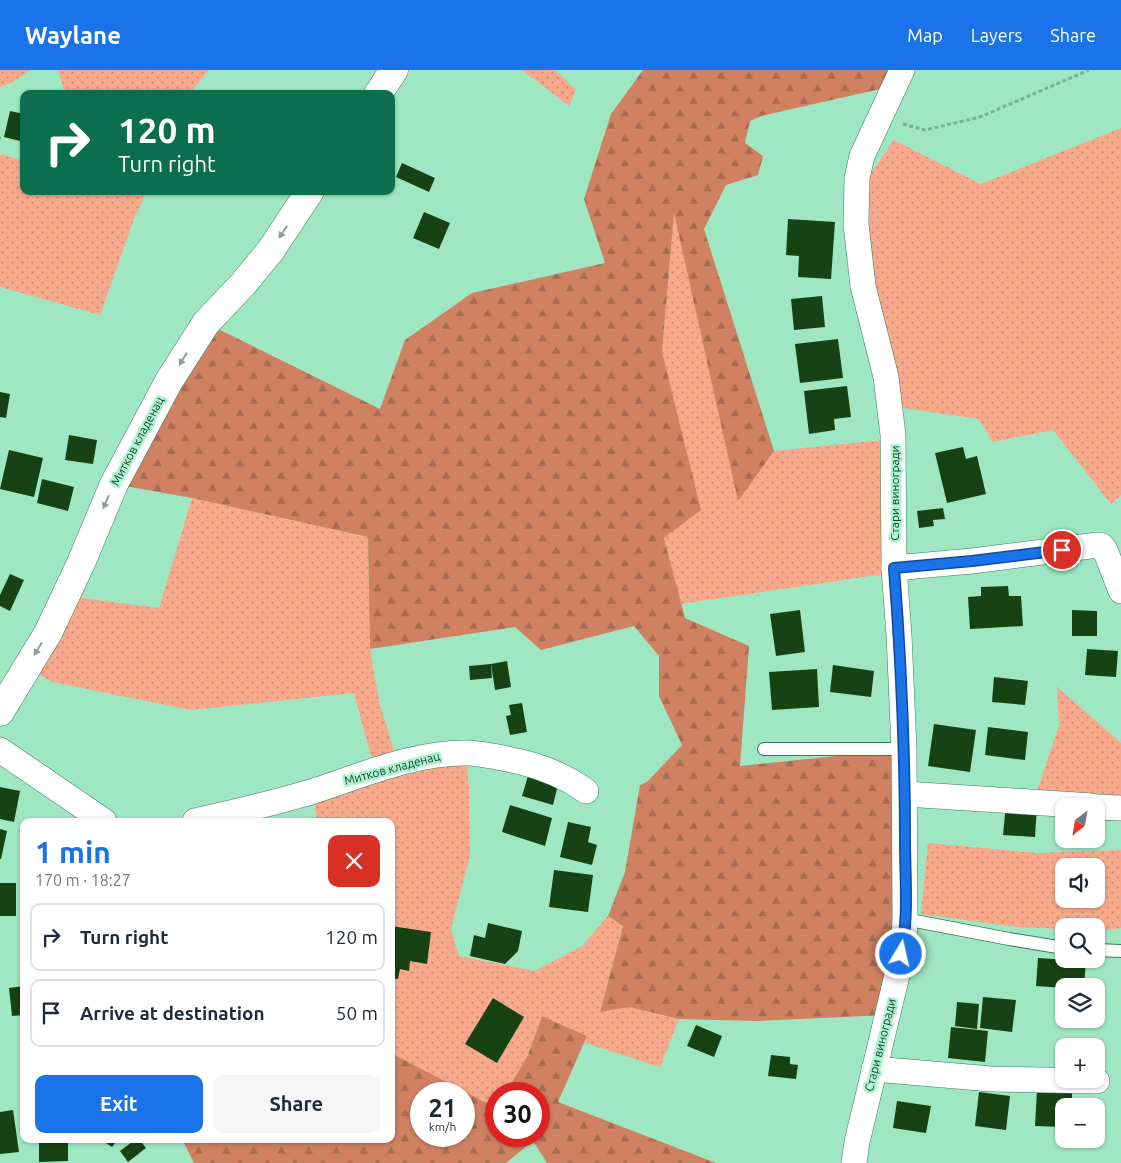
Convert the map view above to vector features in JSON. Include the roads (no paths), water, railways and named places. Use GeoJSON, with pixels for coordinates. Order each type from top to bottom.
{"type":"FeatureCollection","features":[{"type":"Feature","properties":{"kind":"street"},"geometry":{"type":"LineString","coordinates":[[381,90],[394,70]]}},
{"type":"Feature","properties":{"kind":"street","name":"Стари виногради"},"geometry":{"type":"LineString","coordinates":[[854,1163],[857,1142],[904,941],[905,919],[904,749],[894,568],[892,425],[886,377],[863,286],[856,224],[857,178],[862,156],[902,70]]}},
{"type":"Feature","properties":{"kind":"street","name":"Митков кладенац"},"geometry":{"type":"LineString","coordinates":[[0,712],[48,633],[81,563],[114,484],[169,381],[206,323],[243,284],[271,250],[307,195]]}},
{"type":"Feature","properties":{"kind":"street"},"geometry":{"type":"LineString","coordinates":[[894,568],[972,561],[1098,545],[1102,546],[1105,550],[1121,591]]}},
{"type":"Feature","properties":{"kind":"street"},"geometry":{"type":"LineString","coordinates":[[0,750],[100,818]]}},
{"type":"Feature","properties":{"kind":"street","name":"Митков кладенац"},"geometry":{"type":"LineString","coordinates":[[208,818],[287,799],[376,771],[444,754],[477,754],[533,765],[568,778],[586,791]]}},
{"type":"Feature","properties":{"kind":"street"},"geometry":{"type":"LineString","coordinates":[[905,794],[1055,804]]}},
{"type":"Feature","properties":{"kind":"street"},"geometry":{"type":"LineString","coordinates":[[1105,807],[1121,808]]}},
{"type":"Feature","properties":{"kind":"street"},"geometry":{"type":"LineString","coordinates":[[874,1069],[991,1080],[1055,1080]]}},
{"type":"Feature","properties":{"kind":"lane"},"geometry":{"type":"LineString","coordinates":[[764,748],[904,749]]}},
{"type":"Feature","properties":{"kind":"lane"},"geometry":{"type":"LineString","coordinates":[[905,919],[1055,947]]}},
{"type":"Feature","properties":{"kind":"lane"},"geometry":{"type":"LineString","coordinates":[[1105,950],[1121,950]]}}]}
